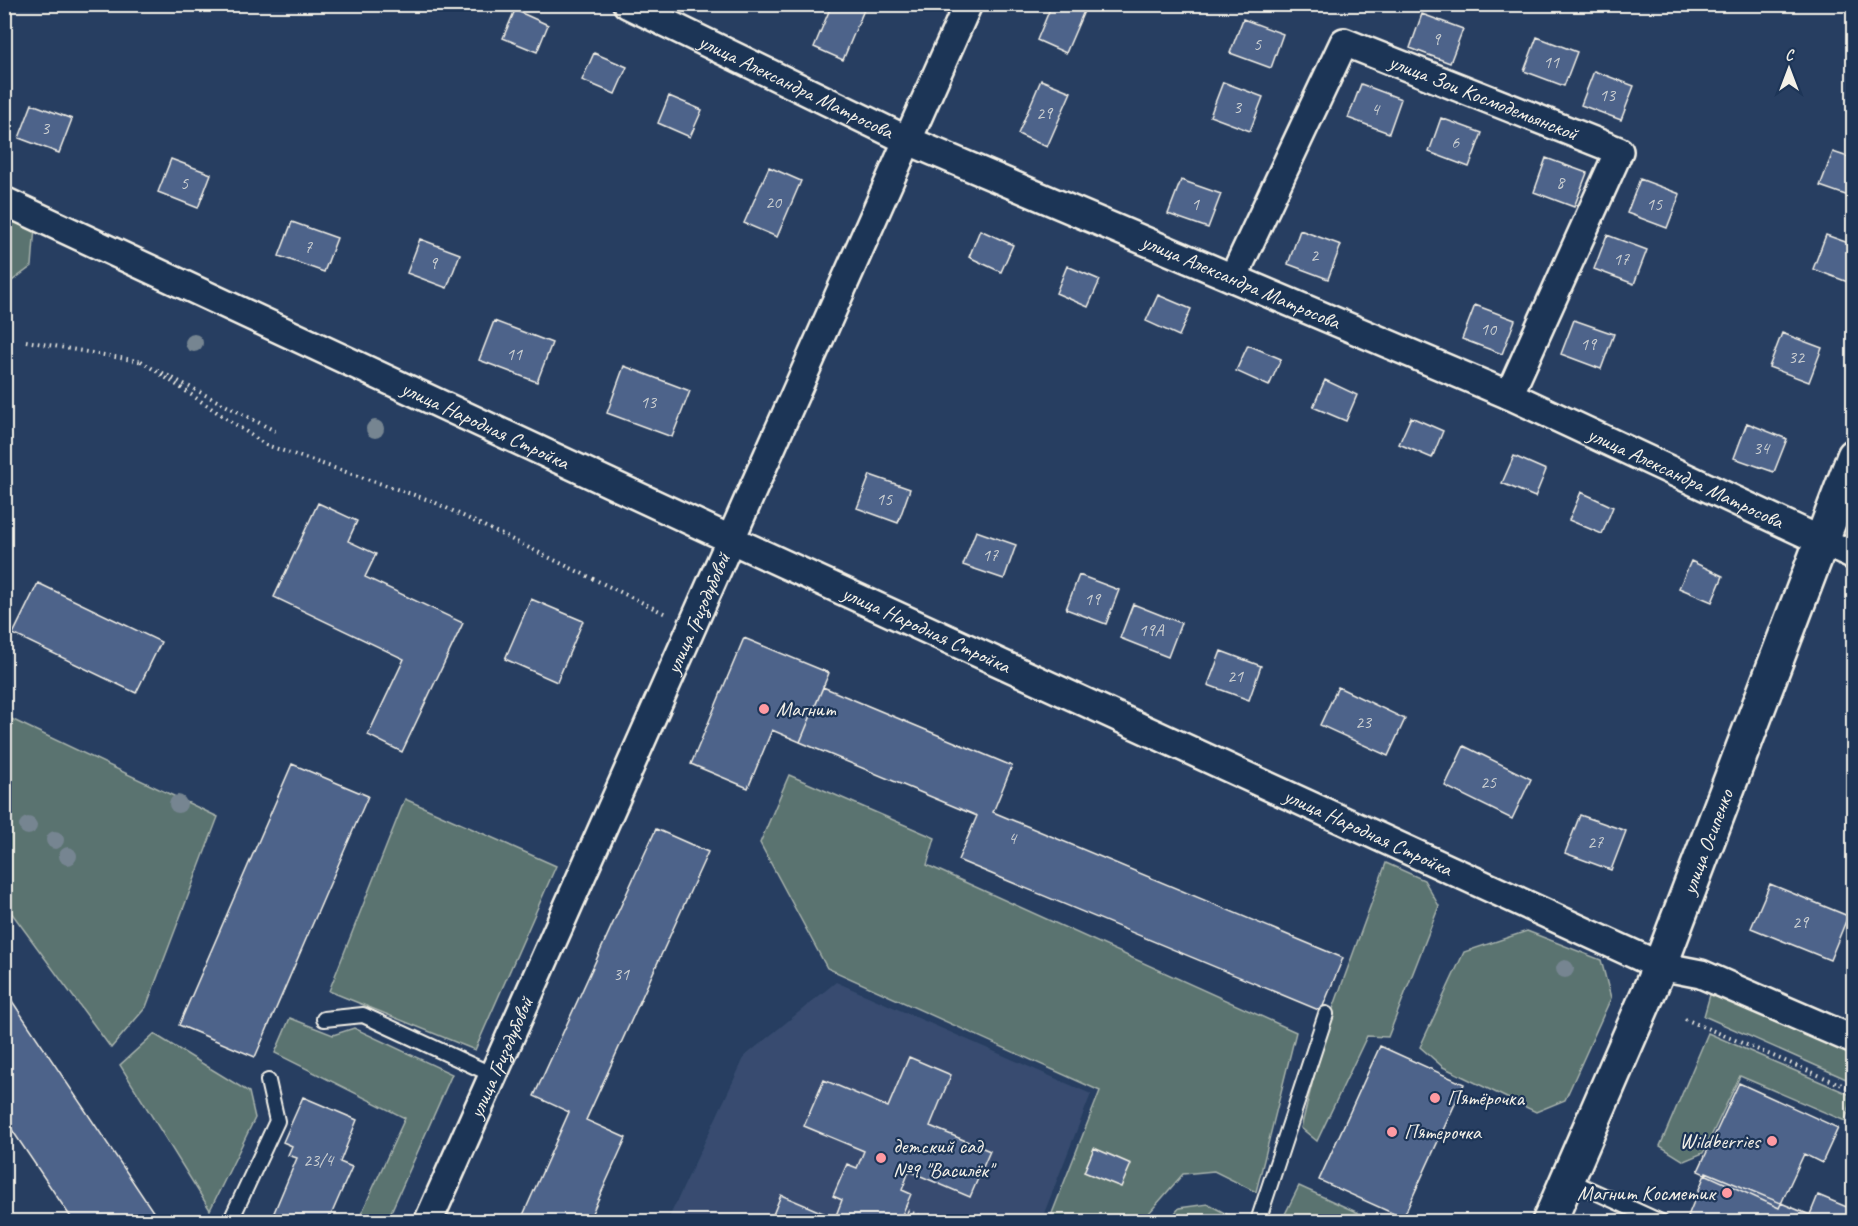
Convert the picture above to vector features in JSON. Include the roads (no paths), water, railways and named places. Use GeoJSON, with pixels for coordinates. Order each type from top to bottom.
{"type":"FeatureCollection","features":[{"type":"Feature","properties":{"kind":"street","name":"улица Александра Матросова"},"geometry":{"type":"LineString","coordinates":[[627,4],[909,141],[1509,395],[1854,556]]}},
{"type":"Feature","properties":{"kind":"street","name":"улица Гризодубовой"},"geometry":{"type":"LineString","coordinates":[[428,1221],[968,4]]}},
{"type":"Feature","properties":{"kind":"street","name":"улица Зои Космодемьянской"},"geometry":{"type":"LineString","coordinates":[[1233,278],[1344,42],[1619,152],[1509,395]]}},
{"type":"Feature","properties":{"kind":"street","name":"улица Народная Стройка"},"geometry":{"type":"LineString","coordinates":[[4,201],[732,540],[1660,966],[1701,975],[1854,1040]]}},
{"type":"Feature","properties":{"kind":"street","name":"улица Осипенко"},"geometry":{"type":"LineString","coordinates":[[1549,1221],[1660,966],[1854,456]]}},
{"type":"Feature","properties":{"kind":"lane"},"geometry":{"type":"LineString","coordinates":[[1259,1218],[1326,1014]]}},
{"type":"Feature","properties":{"kind":"lane"},"geometry":{"type":"LineString","coordinates":[[324,1019],[363,1016],[493,1075]]}},
{"type":"Feature","properties":{"kind":"lane"},"geometry":{"type":"LineString","coordinates":[[230,1221],[277,1121],[268,1081]]}},
{"type":"Feature","properties":{"kind":"lane"},"geometry":{"type":"LineString","coordinates":[[1568,1179],[1661,1221]]}},
{"type":"Feature","properties":{"kind":"place","name":"Магнит"},"geometry":{"type":"Point","coordinates":[764,709]}},
{"type":"Feature","properties":{"kind":"place","name":"Пятёрочка"},"geometry":{"type":"Point","coordinates":[1435,1098]}},
{"type":"Feature","properties":{"kind":"place","name":"Пятерочка"},"geometry":{"type":"Point","coordinates":[1392,1132]}},
{"type":"Feature","properties":{"kind":"place","name":"Wildberries"},"geometry":{"type":"Point","coordinates":[1772,1141]}},
{"type":"Feature","properties":{"kind":"place","name":"детский сад №9 \"Василёк\""},"geometry":{"type":"Point","coordinates":[881,1158]}},
{"type":"Feature","properties":{"kind":"place","name":"Магнит Косметик"},"geometry":{"type":"Point","coordinates":[1727,1193]}}]}
